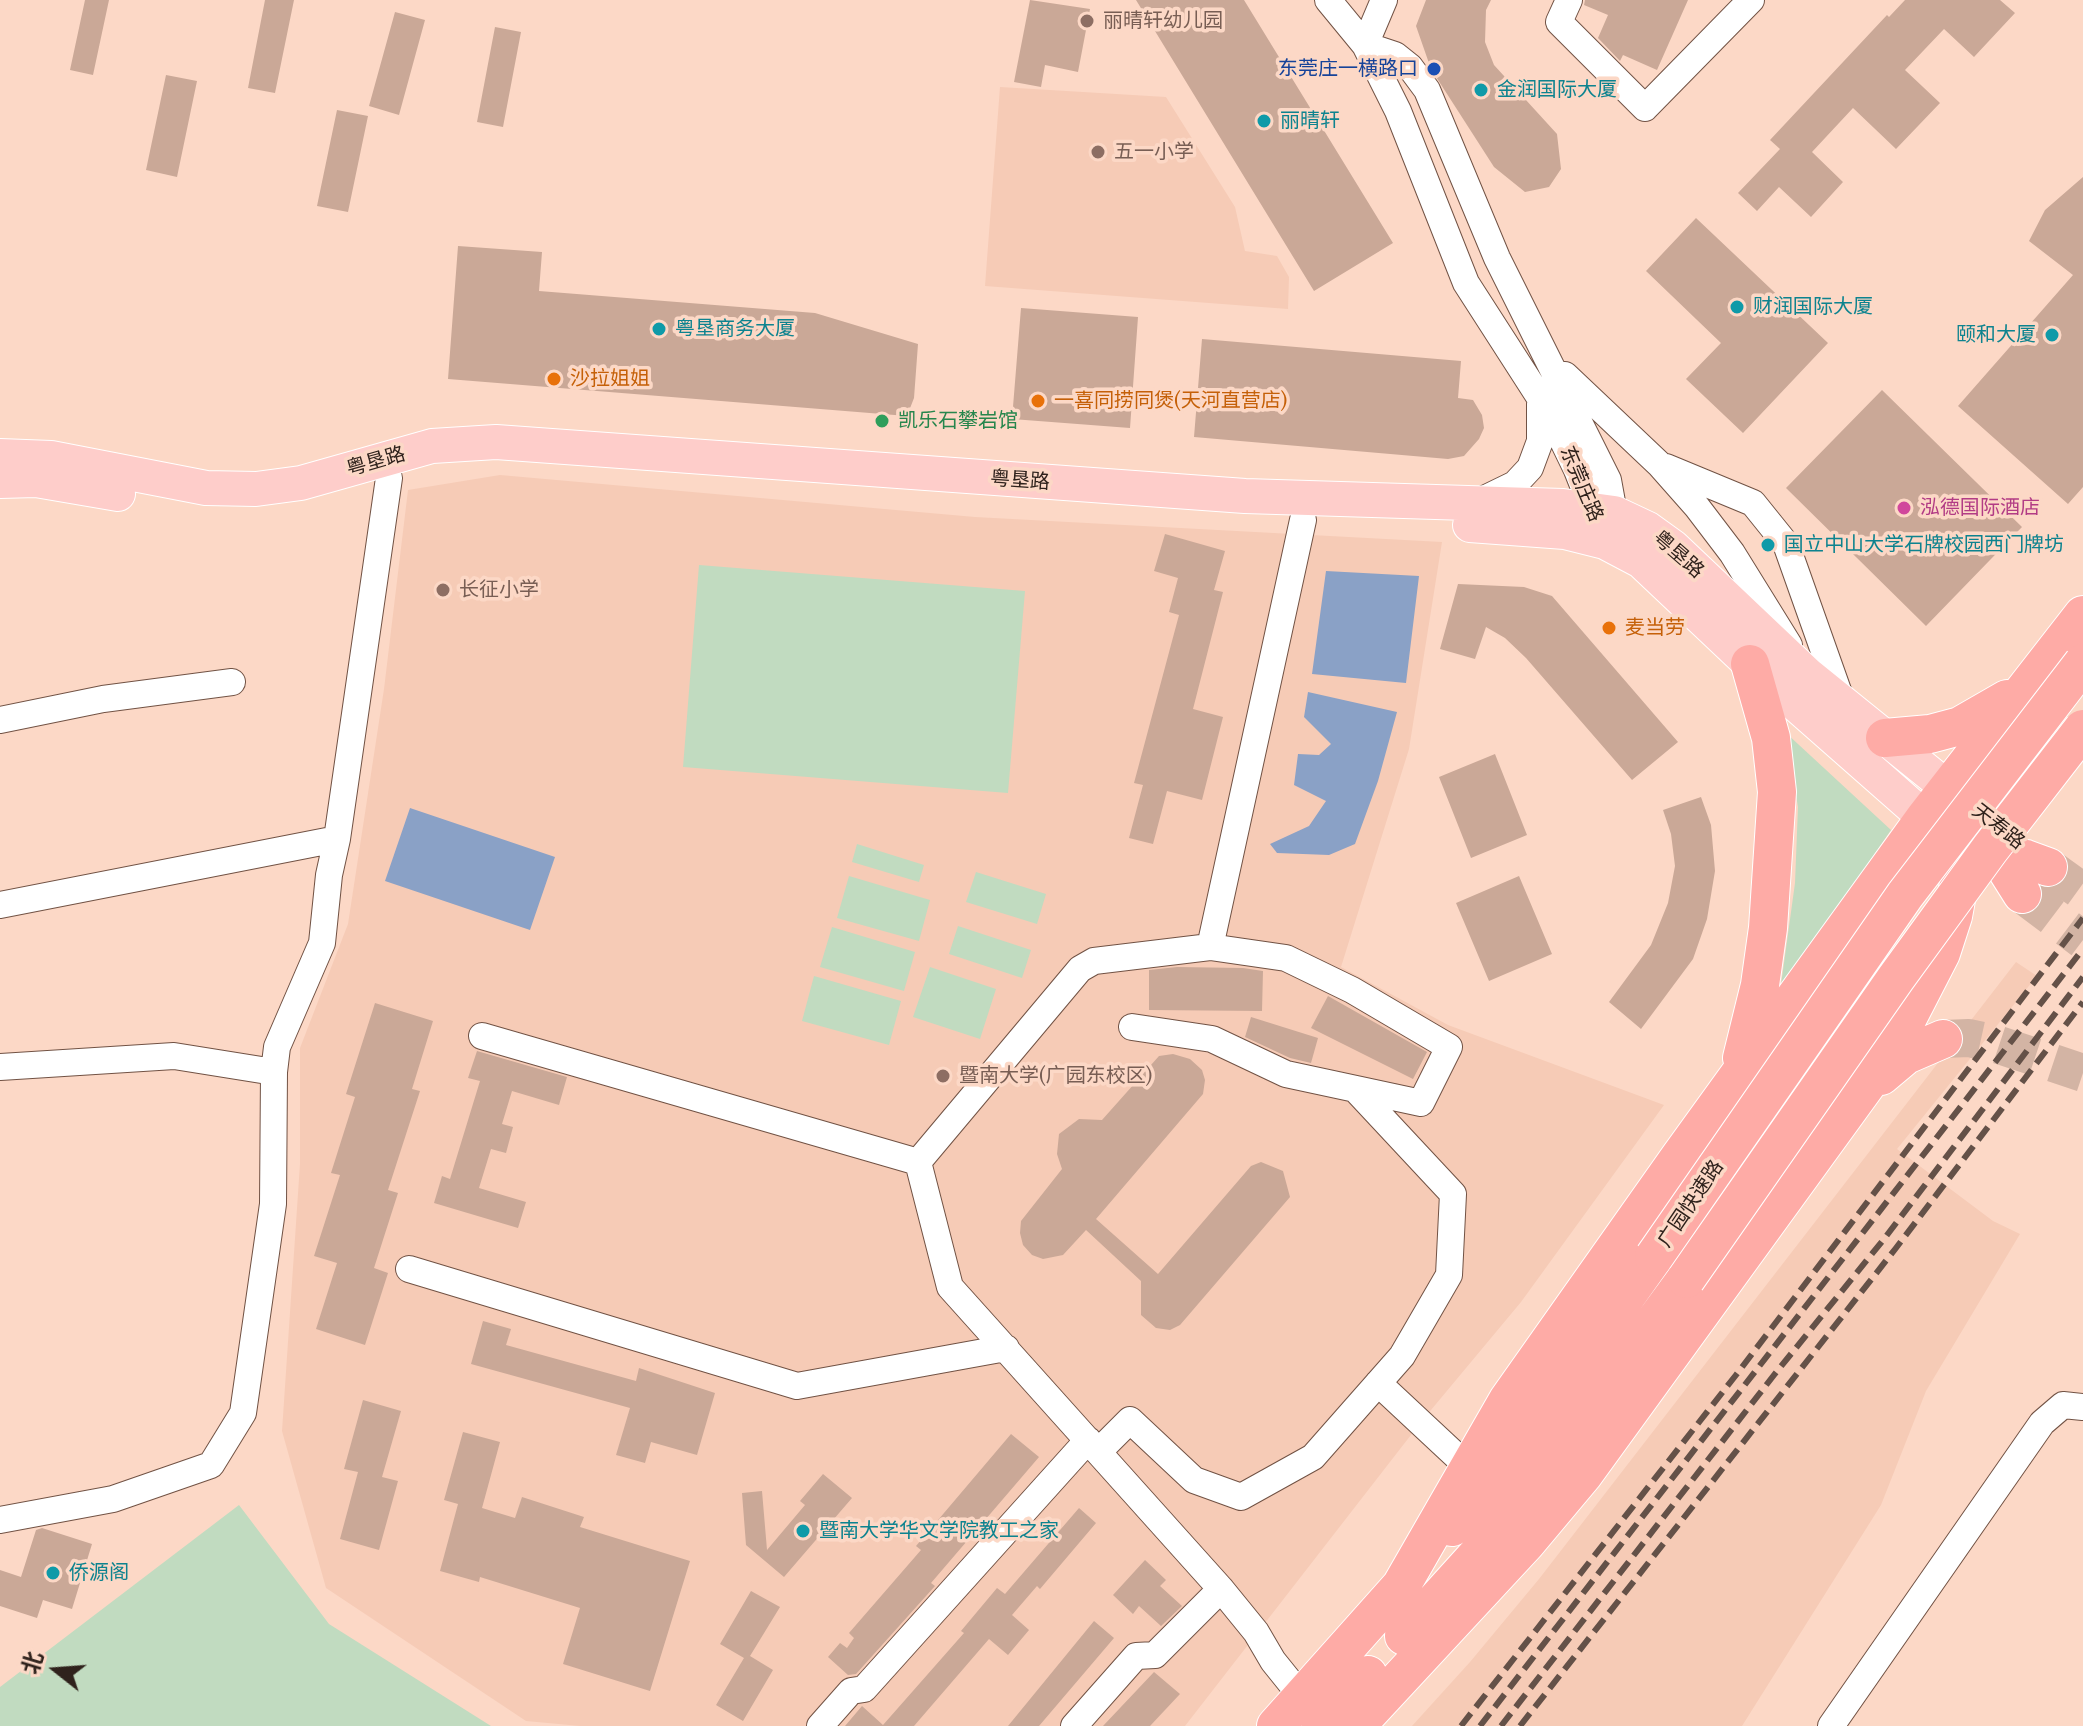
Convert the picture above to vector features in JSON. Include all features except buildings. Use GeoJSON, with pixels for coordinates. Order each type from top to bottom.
{"type":"FeatureCollection","features":[{"type":"Feature","properties":{"kind":"highway"},"geometry":{"type":"LineString","coordinates":[[1316,1716],[1401,1586],[1467,1466],[1508,1400],[1925,818],[2083,615]]}},
{"type":"Feature","properties":{"kind":"highway","name":"广园快速路"},"geometry":{"type":"LineString","coordinates":[[1401,1586],[1479,1496],[1536,1423],[1905,895],[2083,663]]}},
{"type":"Feature","properties":{"kind":"highway"},"geometry":{"type":"LineString","coordinates":[[1735,1080],[1757,1000],[1768,928],[1777,792],[1771,738],[1750,664]]}},
{"type":"Feature","properties":{"kind":"highway"},"geometry":{"type":"LineString","coordinates":[[1885,738],[1930,734],[1969,723],[1996,708],[2038,675]]}},
{"type":"Feature","properties":{"kind":"highway"},"geometry":{"type":"LineString","coordinates":[[1356,1726],[1526,1543],[1583,1475],[1890,1052],[1941,953],[1953,916],[1986,842],[2008,746],[2038,675]]}},
{"type":"Feature","properties":{"kind":"highway","name":"广园快速路"},"geometry":{"type":"LineString","coordinates":[[1276,1726],[1316,1716],[1356,1689],[1507,1520],[1584,1421],[1686,1279],[1896,978],[2083,729]]}},
{"type":"Feature","properties":{"kind":"highway","name":"天寿路"},"geometry":{"type":"LineString","coordinates":[[1949,789],[1986,842]]}},
{"type":"Feature","properties":{"kind":"highway","name":"天寿路"},"geometry":{"type":"LineString","coordinates":[[1925,818],[1986,842]]}},
{"type":"Feature","properties":{"kind":"highway"},"geometry":{"type":"LineString","coordinates":[[1986,842],[2022,894]]}},
{"type":"Feature","properties":{"kind":"highway"},"geometry":{"type":"LineString","coordinates":[[1866,900],[1916,868],[1986,842],[2048,867]]}},
{"type":"Feature","properties":{"kind":"highway"},"geometry":{"type":"LineString","coordinates":[[1781,1018],[1811,1013],[1828,1016],[1849,1030],[1861,1049],[1865,1071],[1863,1090]]}},
{"type":"Feature","properties":{"kind":"highway"},"geometry":{"type":"LineString","coordinates":[[1863,1090],[1906,1055],[1943,1039]]}},
{"type":"Feature","properties":{"kind":"main road","name":"粤垦路"},"geometry":{"type":"LineString","coordinates":[[0,456],[51,458],[206,488],[256,489],[301,483],[432,446],[496,442],[1245,496],[1475,503],[1648,529],[1673,547],[1808,675],[1949,789]]}},
{"type":"Feature","properties":{"kind":"main road","name":"粤垦路"},"geometry":{"type":"LineString","coordinates":[[0,481],[36,480],[206,510],[250,510],[297,505],[389,478],[453,464],[506,462],[1078,508],[1303,520],[1465,524],[1565,532],[1604,522]]}},
{"type":"Feature","properties":{"kind":"main road","name":"粤垦路"},"geometry":{"type":"LineString","coordinates":[[1604,522],[1750,664],[1925,818]]}},
{"type":"Feature","properties":{"kind":"street","name":"东莞庄路"},"geometry":{"type":"LineString","coordinates":[[1328,0],[1365,45],[1398,111],[1466,283],[1540,396],[1604,522]]}},
{"type":"Feature","properties":{"kind":"street"},"geometry":{"type":"LineString","coordinates":[[1365,45],[1384,0]]}},
{"type":"Feature","properties":{"kind":"street"},"geometry":{"type":"LineString","coordinates":[[1569,0],[1559,22],[1645,108],[1751,0]]}},
{"type":"Feature","properties":{"kind":"street","name":"东莞庄路"},"geometry":{"type":"LineString","coordinates":[[1365,45],[1395,55],[1410,67],[1427,90],[1497,258],[1608,480],[1604,522]]}},
{"type":"Feature","properties":{"kind":"street"},"geometry":{"type":"LineString","coordinates":[[1549,360],[1659,464],[1697,507],[1732,553],[1808,675]]}},
{"type":"Feature","properties":{"kind":"street"},"geometry":{"type":"LineString","coordinates":[[1475,503],[1515,484],[1530,468],[1540,441],[1540,396]]}},
{"type":"Feature","properties":{"kind":"street"},"geometry":{"type":"LineString","coordinates":[[1659,464],[1753,503],[1786,544],[1842,702]]}},
{"type":"Feature","properties":{"kind":"street"},"geometry":{"type":"LineString","coordinates":[[0,1520],[113,1499],[211,1465],[243,1413],[273,1204],[277,1047],[322,943],[329,875],[337,839],[389,478]]}},
{"type":"Feature","properties":{"kind":"street"},"geometry":{"type":"LineString","coordinates":[[1210,947],[1303,520]]}},
{"type":"Feature","properties":{"kind":"street"},"geometry":{"type":"LineString","coordinates":[[0,720],[103,699],[232,682]]}},
{"type":"Feature","properties":{"kind":"street"},"geometry":{"type":"LineString","coordinates":[[0,905],[337,839]]}},
{"type":"Feature","properties":{"kind":"street"},"geometry":{"type":"LineString","coordinates":[[918,1162],[1080,969],[1094,961],[1210,947],[1286,958],[1352,990],[1449,1047],[1421,1103],[1286,1074],[1212,1039],[1132,1027]]}},
{"type":"Feature","properties":{"kind":"street"},"geometry":{"type":"LineString","coordinates":[[482,1036],[918,1162]]}},
{"type":"Feature","properties":{"kind":"street"},"geometry":{"type":"LineString","coordinates":[[0,1067],[174,1056],[274,1072]]}},
{"type":"Feature","properties":{"kind":"street"},"geometry":{"type":"LineString","coordinates":[[820,1726],[851,1691],[864,1689],[1093,1445],[1130,1420],[1194,1480],[1241,1497],[1313,1457],[1402,1356],[1449,1275],[1453,1194],[1355,1089]]}},
{"type":"Feature","properties":{"kind":"street"},"geometry":{"type":"LineString","coordinates":[[918,1162],[950,1287],[1221,1589],[1316,1716]]}},
{"type":"Feature","properties":{"kind":"street"},"geometry":{"type":"LineString","coordinates":[[409,1269],[797,1386],[1006,1348]]}},
{"type":"Feature","properties":{"kind":"street"},"geometry":{"type":"LineString","coordinates":[[1378,1383],[1467,1466]]}},
{"type":"Feature","properties":{"kind":"street"},"geometry":{"type":"LineString","coordinates":[[1831,1726],[2042,1423],[2063,1405],[2083,1407]]}},
{"type":"Feature","properties":{"kind":"street"},"geometry":{"type":"LineString","coordinates":[[1074,1726],[1136,1656],[1155,1655],[1221,1589]]}},
{"type":"Feature","properties":{"kind":"shaded area","name":"五一小学"},"geometry":{"type":"Polygon","coordinates":[[[1000,87],[1166,97],[1235,207],[1245,251],[1277,256],[1289,277],[1288,309],[985,286],[1000,87]]]}},
{"type":"Feature","properties":{"kind":"shaded area","name":"暨南大学(广园东校区)"},"geometry":{"type":"Polygon","coordinates":[[[500,475],[975,517],[1442,542],[1409,749],[1341,967],[1448,1025],[1664,1105],[1521,1302],[1421,1422],[1185,1726],[580,1726],[526,1721],[326,1588],[282,1431],[300,1164],[300,1048],[348,924],[384,689],[408,490],[500,475]]]}},
{"type":"Feature","properties":{"kind":"shaded area"},"geometry":{"type":"Polygon","coordinates":[[[2016,962],[2037,976],[1897,1149],[1993,1221],[2020,1234],[1926,1391],[1881,1505],[1742,1726],[1412,1726],[1539,1579],[2016,962]]]}},
{"type":"Feature","properties":{"kind":"green space"},"geometry":{"type":"Polygon","coordinates":[[[699,565],[1025,591],[1008,793],[683,767],[699,565]]]}},
{"type":"Feature","properties":{"kind":"green space"},"geometry":{"type":"Polygon","coordinates":[[[1785,732],[1891,830],[1780,992],[1795,883],[1798,807],[1785,732]]]}},
{"type":"Feature","properties":{"kind":"green space"},"geometry":{"type":"Polygon","coordinates":[[[857,844],[924,865],[919,882],[852,862],[857,844]]]}},
{"type":"Feature","properties":{"kind":"green space"},"geometry":{"type":"Polygon","coordinates":[[[976,872],[1046,894],[1037,924],[966,902],[976,872]]]}},
{"type":"Feature","properties":{"kind":"green space"},"geometry":{"type":"Polygon","coordinates":[[[849,876],[930,900],[919,941],[837,918],[849,876]]]}},
{"type":"Feature","properties":{"kind":"green space"},"geometry":{"type":"Polygon","coordinates":[[[958,926],[1031,950],[1022,978],[949,954],[958,926]]]}},
{"type":"Feature","properties":{"kind":"green space"},"geometry":{"type":"Polygon","coordinates":[[[832,927],[915,952],[904,991],[820,967],[832,927]]]}},
{"type":"Feature","properties":{"kind":"green space"},"geometry":{"type":"Polygon","coordinates":[[[930,967],[996,989],[980,1039],[913,1017],[930,967]]]}},
{"type":"Feature","properties":{"kind":"green space"},"geometry":{"type":"Polygon","coordinates":[[[814,976],[901,1001],[889,1045],[802,1021],[814,976]]]}},
{"type":"Feature","properties":{"kind":"green space"},"geometry":{"type":"Polygon","coordinates":[[[239,1505],[329,1624],[491,1726],[0,1726],[0,1687],[239,1505]]]}},
{"type":"Feature","properties":{"kind":"water"},"geometry":{"type":"Polygon","coordinates":[[[1326,571],[1419,576],[1406,683],[1312,674],[1326,571]]]}},
{"type":"Feature","properties":{"kind":"water"},"geometry":{"type":"Polygon","coordinates":[[[1308,692],[1397,712],[1378,781],[1355,844],[1329,855],[1277,853],[1270,844],[1309,826],[1326,801],[1294,785],[1298,754],[1319,755],[1331,744],[1304,717],[1308,692]]]}},
{"type":"Feature","properties":{"kind":"water"},"geometry":{"type":"Polygon","coordinates":[[[410,808],[555,857],[530,930],[385,881],[410,808]]]}},
{"type":"Feature","properties":{"kind":"tunnel"},"geometry":{"type":"LineString","coordinates":[[2048,867],[2083,892]]}},
{"type":"Feature","properties":{"kind":"tunnel"},"geometry":{"type":"LineString","coordinates":[[2022,894],[2083,940]]}},
{"type":"Feature","properties":{"kind":"tunnel"},"geometry":{"type":"LineString","coordinates":[[1943,1039],[1969,1038],[1996,1044],[2083,1073]]}},
{"type":"Feature","properties":{"kind":"railway"},"geometry":{"type":"LineString","coordinates":[[1461,1726],[1736,1375],[2083,918]]}},
{"type":"Feature","properties":{"kind":"railway"},"geometry":{"type":"LineString","coordinates":[[1480,1726],[2083,949]]}},
{"type":"Feature","properties":{"kind":"railway"},"geometry":{"type":"LineString","coordinates":[[1501,1726],[1884,1239],[2083,977]]}},
{"type":"Feature","properties":{"kind":"railway"},"geometry":{"type":"LineString","coordinates":[[1520,1726],[1896,1248],[2083,1002]]}},
{"type":"Feature","properties":{"kind":"place","name":"丽晴轩幼儿园"},"geometry":{"type":"Point","coordinates":[1087,21]}},
{"type":"Feature","properties":{"kind":"place","name":"东莞庄一横路口"},"geometry":{"type":"Point","coordinates":[1434,69]}},
{"type":"Feature","properties":{"kind":"place","name":"金润国际大厦"},"geometry":{"type":"Point","coordinates":[1481,90]}},
{"type":"Feature","properties":{"kind":"place","name":"丽晴轩"},"geometry":{"type":"Point","coordinates":[1264,121]}},
{"type":"Feature","properties":{"kind":"place","name":"五一小学"},"geometry":{"type":"Point","coordinates":[1098,152]}},
{"type":"Feature","properties":{"kind":"place","name":"财润国际大厦"},"geometry":{"type":"Point","coordinates":[1737,307]}},
{"type":"Feature","properties":{"kind":"place","name":"粤垦商务大厦"},"geometry":{"type":"Point","coordinates":[659,329]}},
{"type":"Feature","properties":{"kind":"place","name":"颐和大厦"},"geometry":{"type":"Point","coordinates":[2052,335]}},
{"type":"Feature","properties":{"kind":"place","name":"沙拉姐姐"},"geometry":{"type":"Point","coordinates":[554,379]}},
{"type":"Feature","properties":{"kind":"place","name":"一喜同捞同煲(天河直营店)"},"geometry":{"type":"Point","coordinates":[1038,401]}},
{"type":"Feature","properties":{"kind":"place","name":"凯乐石攀岩馆"},"geometry":{"type":"Point","coordinates":[882,421]}},
{"type":"Feature","properties":{"kind":"place","name":"泓德国际酒店"},"geometry":{"type":"Point","coordinates":[1904,508]}},
{"type":"Feature","properties":{"kind":"place","name":"国立中山大学石牌校园西门牌坊"},"geometry":{"type":"Point","coordinates":[1768,545]}},
{"type":"Feature","properties":{"kind":"place","name":"长征小学"},"geometry":{"type":"Point","coordinates":[443,590]}},
{"type":"Feature","properties":{"kind":"place","name":"麦当劳"},"geometry":{"type":"Point","coordinates":[1609,628]}},
{"type":"Feature","properties":{"kind":"place","name":"暨南大学(广园东校区)"},"geometry":{"type":"Point","coordinates":[943,1076]}},
{"type":"Feature","properties":{"kind":"place","name":"暨南大学华文学院教工之家"},"geometry":{"type":"Point","coordinates":[803,1531]}},
{"type":"Feature","properties":{"kind":"place","name":"侨源阁"},"geometry":{"type":"Point","coordinates":[53,1573]}}]}
